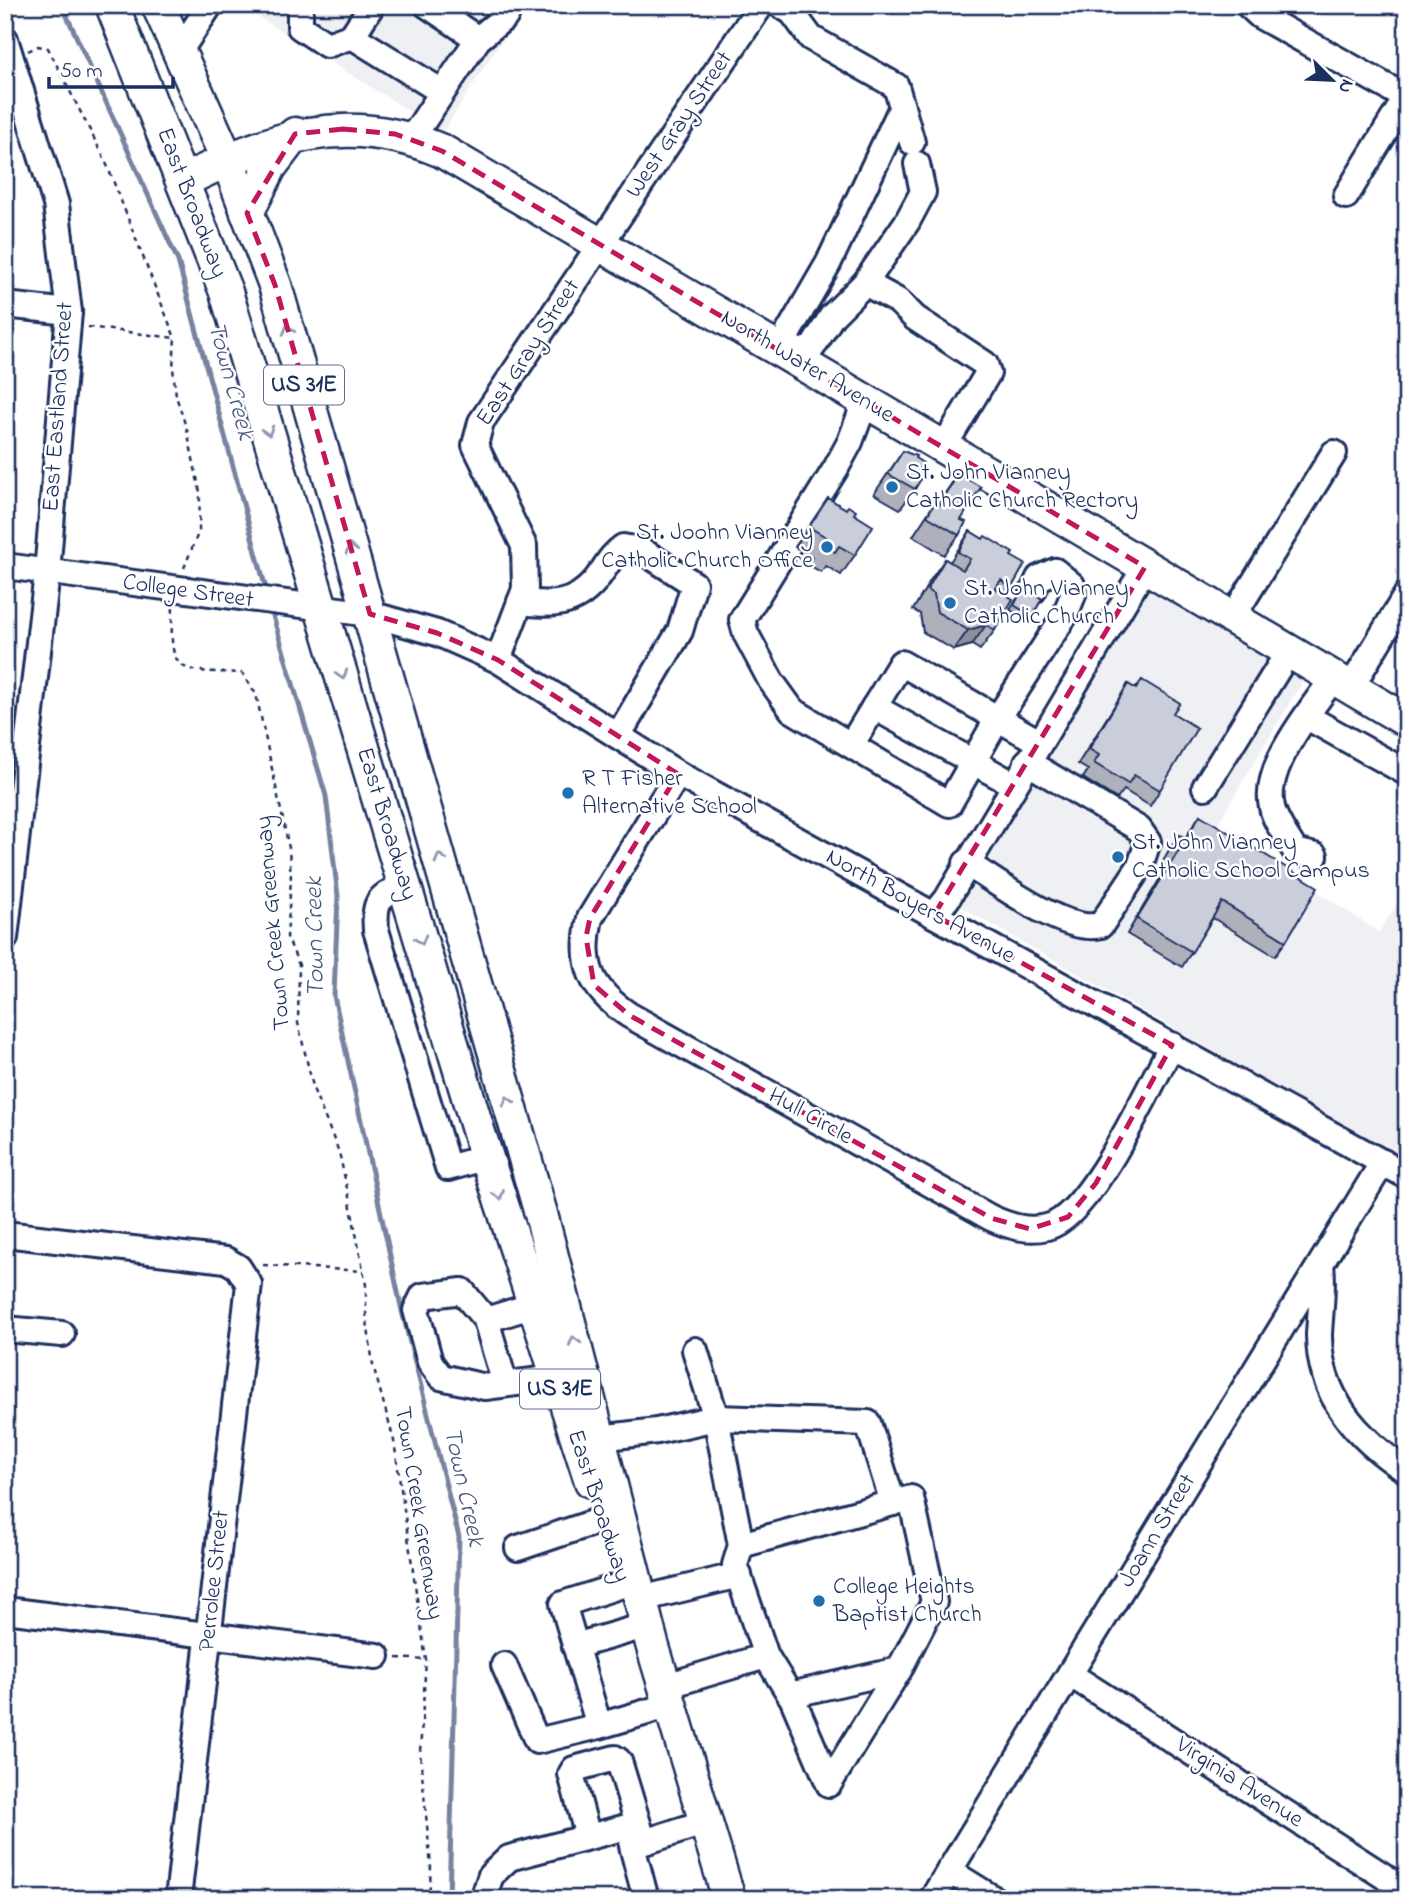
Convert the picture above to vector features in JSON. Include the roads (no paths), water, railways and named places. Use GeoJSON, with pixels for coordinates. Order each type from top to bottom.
{"type":"FeatureCollection","features":[{"type":"Feature","properties":{"kind":"main road","name":"East Broadway"},"geometry":{"type":"LineString","coordinates":[[112,5],[226,292],[487,1157],[548,1300],[600,1438],[637,1611]]}},
{"type":"Feature","properties":{"kind":"main road","name":"East Broadway"},"geometry":{"type":"LineString","coordinates":[[161,13],[227,159],[275,285],[370,614],[548,1300],[556,1378],[604,1519],[669,1695],[729,1899]]}},
{"type":"Feature","properties":{"kind":"main road"},"geometry":{"type":"LineString","coordinates":[[212,124],[295,134]]}},
{"type":"Feature","properties":{"kind":"main road","name":"North Water Avenue"},"geometry":{"type":"LineString","coordinates":[[183,181],[227,159],[295,134],[344,130],[412,138],[442,151],[1407,721]]}},
{"type":"Feature","properties":{"kind":"main road"},"geometry":{"type":"LineString","coordinates":[[247,213],[269,168],[295,134]]}},
{"type":"Feature","properties":{"kind":"street"},"geometry":{"type":"LineString","coordinates":[[178,52],[210,5]]}},
{"type":"Feature","properties":{"kind":"street"},"geometry":{"type":"LineString","coordinates":[[300,5],[300,27],[327,45],[352,36],[372,5]]}},
{"type":"Feature","properties":{"kind":"street"},"geometry":{"type":"LineString","coordinates":[[427,5],[478,39]]}},
{"type":"Feature","properties":{"kind":"street"},"geometry":{"type":"LineString","coordinates":[[412,138],[478,39],[505,17],[512,5]]}},
{"type":"Feature","properties":{"kind":"street","name":"West Gray Street"},"geometry":{"type":"LineString","coordinates":[[599,245],[761,5]]}},
{"type":"Feature","properties":{"kind":"street"},"geometry":{"type":"LineString","coordinates":[[1248,5],[1260,16],[1406,98],[1346,195]]}},
{"type":"Feature","properties":{"kind":"street"},"geometry":{"type":"LineString","coordinates":[[790,7],[811,38],[896,86],[902,107],[914,153],[923,192],[907,222],[865,283],[832,316],[812,348],[786,356],[788,333],[807,305],[834,253],[902,107]]}},
{"type":"Feature","properties":{"kind":"street"},"geometry":{"type":"LineString","coordinates":[[352,36],[442,92]]}},
{"type":"Feature","properties":{"kind":"street","name":"East Eastland Street"},"geometry":{"type":"LineString","coordinates":[[5,938],[47,573],[69,312],[56,204],[9,54]]}},
{"type":"Feature","properties":{"kind":"street","name":"East Gray Street"},"geometry":{"type":"LineString","coordinates":[[498,660],[526,589],[524,546],[475,445],[481,422],[599,245]]}},
{"type":"Feature","properties":{"kind":"street"},"geometry":{"type":"LineString","coordinates":[[865,283],[898,301],[915,318],[985,364],[988,373],[943,448]]}},
{"type":"Feature","properties":{"kind":"street"},"geometry":{"type":"LineString","coordinates":[[5,305],[69,312]]}},
{"type":"Feature","properties":{"kind":"street"},"geometry":{"type":"LineString","coordinates":[[864,402],[850,442],[836,468],[742,620],[746,634],[771,681],[792,710],[949,804],[998,718],[1065,615],[1073,595],[1072,585],[1055,571],[1039,578],[1033,591]]}},
{"type":"Feature","properties":{"kind":"street"},"geometry":{"type":"LineString","coordinates":[[1232,618],[1334,453]]}},
{"type":"Feature","properties":{"kind":"street"},"geometry":{"type":"LineString","coordinates":[[520,602],[555,606],[571,599],[594,582],[612,554],[622,547],[641,550],[694,584],[680,631],[618,736]]}},
{"type":"Feature","properties":{"kind":"street","name":"College Street"},"geometry":{"type":"LineString","coordinates":[[5,566],[289,606],[370,614],[437,633]]}},
{"type":"Feature","properties":{"kind":"street"},"geometry":{"type":"LineString","coordinates":[[934,915],[947,899],[1013,784],[1145,567]]}},
{"type":"Feature","properties":{"kind":"street"},"geometry":{"type":"LineString","coordinates":[[1315,856],[1295,851],[1272,808],[1271,783],[1283,755],[1307,717],[1343,682],[1407,594]]}},
{"type":"Feature","properties":{"kind":"street","name":"North Boyers Avenue"},"geometry":{"type":"LineString","coordinates":[[437,633],[498,660],[678,774],[1407,1176]]}},
{"type":"Feature","properties":{"kind":"street"},"geometry":{"type":"LineString","coordinates":[[1205,787],[1289,651]]}},
{"type":"Feature","properties":{"kind":"street"},"geometry":{"type":"LineString","coordinates":[[851,745],[901,663],[998,718],[1033,752],[1139,829],[1148,842],[1140,866],[1101,925],[1088,928],[1052,914],[966,863]]}},
{"type":"Feature","properties":{"kind":"street"},"geometry":{"type":"LineString","coordinates":[[874,707],[1013,784]]}},
{"type":"Feature","properties":{"kind":"street"},"geometry":{"type":"LineString","coordinates":[[1307,717],[1407,773]]}},
{"type":"Feature","properties":{"kind":"street","name":"Hull Circle"},"geometry":{"type":"LineString","coordinates":[[678,774],[590,918],[586,937],[587,959],[594,985],[609,1002],[629,1015],[991,1218],[1010,1227],[1030,1229],[1049,1227],[1068,1217],[1096,1183],[1172,1045]]}},
{"type":"Feature","properties":{"kind":"street"},"geometry":{"type":"LineString","coordinates":[[405,886],[383,894],[376,906],[375,917],[376,930],[411,1047],[448,1168],[487,1157]]}},
{"type":"Feature","properties":{"kind":"street"},"geometry":{"type":"LineString","coordinates":[[411,1047],[450,1037]]}},
{"type":"Feature","properties":{"kind":"street","name":"Joann Street"},"geometry":{"type":"LineString","coordinates":[[932,1899],[1383,1162]]}},
{"type":"Feature","properties":{"kind":"street","name":"Perrolee Street"},"geometry":{"type":"LineString","coordinates":[[5,1234],[226,1260],[238,1267],[248,1284],[178,1899]]}},
{"type":"Feature","properties":{"kind":"street"},"geometry":{"type":"LineString","coordinates":[[1321,1264],[1324,1288],[1320,1334],[1322,1364],[1328,1386],[1350,1425],[1370,1444],[1407,1471]]}},
{"type":"Feature","properties":{"kind":"street"},"geometry":{"type":"LineString","coordinates":[[506,1384],[486,1320],[463,1290],[423,1296],[416,1310],[430,1362],[441,1377],[485,1387],[556,1378]]}},
{"type":"Feature","properties":{"kind":"street"},"geometry":{"type":"LineString","coordinates":[[486,1320],[548,1300]]}},
{"type":"Feature","properties":{"kind":"street"},"geometry":{"type":"LineString","coordinates":[[5,1329],[62,1334]]}},
{"type":"Feature","properties":{"kind":"street"},"geometry":{"type":"LineString","coordinates":[[695,1350],[716,1418],[741,1545],[735,1564],[766,1656],[791,1695],[829,1784],[898,1670],[934,1602],[911,1498],[741,1545]]}},
{"type":"Feature","properties":{"kind":"street"},"geometry":{"type":"LineString","coordinates":[[600,1438],[657,1431],[716,1418],[868,1423],[893,1503]]}},
{"type":"Feature","properties":{"kind":"street"},"geometry":{"type":"LineString","coordinates":[[518,1548],[604,1519]]}},
{"type":"Feature","properties":{"kind":"street"},"geometry":{"type":"LineString","coordinates":[[575,1646],[637,1611],[739,1574]]}},
{"type":"Feature","properties":{"kind":"street"},"geometry":{"type":"LineString","coordinates":[[599,1726],[563,1604],[637,1611]]}},
{"type":"Feature","properties":{"kind":"street"},"geometry":{"type":"LineString","coordinates":[[5,1610],[377,1656]]}},
{"type":"Feature","properties":{"kind":"street"},"geometry":{"type":"LineString","coordinates":[[504,1665],[537,1741],[599,1726],[766,1656]]}},
{"type":"Feature","properties":{"kind":"street"},"geometry":{"type":"LineString","coordinates":[[791,1695],[898,1670]]}},
{"type":"Feature","properties":{"kind":"street","name":"Virginia Avenue"},"geometry":{"type":"LineString","coordinates":[[1071,1675],[1407,1891]]}},
{"type":"Feature","properties":{"kind":"street"},"geometry":{"type":"LineString","coordinates":[[588,1837],[571,1774],[574,1769],[618,1759],[641,1832],[632,1849],[646,1899]]}},
{"type":"Feature","properties":{"kind":"street"},"geometry":{"type":"LineString","coordinates":[[483,1899],[492,1875],[503,1861],[588,1837],[706,1822]]}},
{"type":"Feature","properties":{"kind":"street"},"geometry":{"type":"LineString","coordinates":[[949,1871],[994,1899]]}},
{"type":"Feature","properties":{"kind":"waterway","name":"Town Creek"},"geometry":{"type":"LineString","coordinates":[[62,5],[178,261],[267,593]]}},
{"type":"Feature","properties":{"kind":"waterway","name":"Town Creek"},"geometry":{"type":"LineString","coordinates":[[271,609],[326,796],[338,896],[334,996],[402,1311],[459,1537],[449,1899]]}},
{"type":"Feature","properties":{"kind":"place","name":"St. John Vianney Catholic Church Rectory"},"geometry":{"type":"Point","coordinates":[892,487]}},
{"type":"Feature","properties":{"kind":"place","name":"St. Joohn Vianney Catholic Church Office"},"geometry":{"type":"Point","coordinates":[827,547]}},
{"type":"Feature","properties":{"kind":"place","name":"St. John Vianney Catholic Church"},"geometry":{"type":"Point","coordinates":[950,603]}},
{"type":"Feature","properties":{"kind":"place","name":"R T Fisher Alternative School"},"geometry":{"type":"Point","coordinates":[568,793]}},
{"type":"Feature","properties":{"kind":"place","name":"St. John Vianney Catholic School Campus"},"geometry":{"type":"Point","coordinates":[1118,857]}},
{"type":"Feature","properties":{"kind":"place","name":"College Heights Baptist Church"},"geometry":{"type":"Point","coordinates":[819,1601]}}]}
